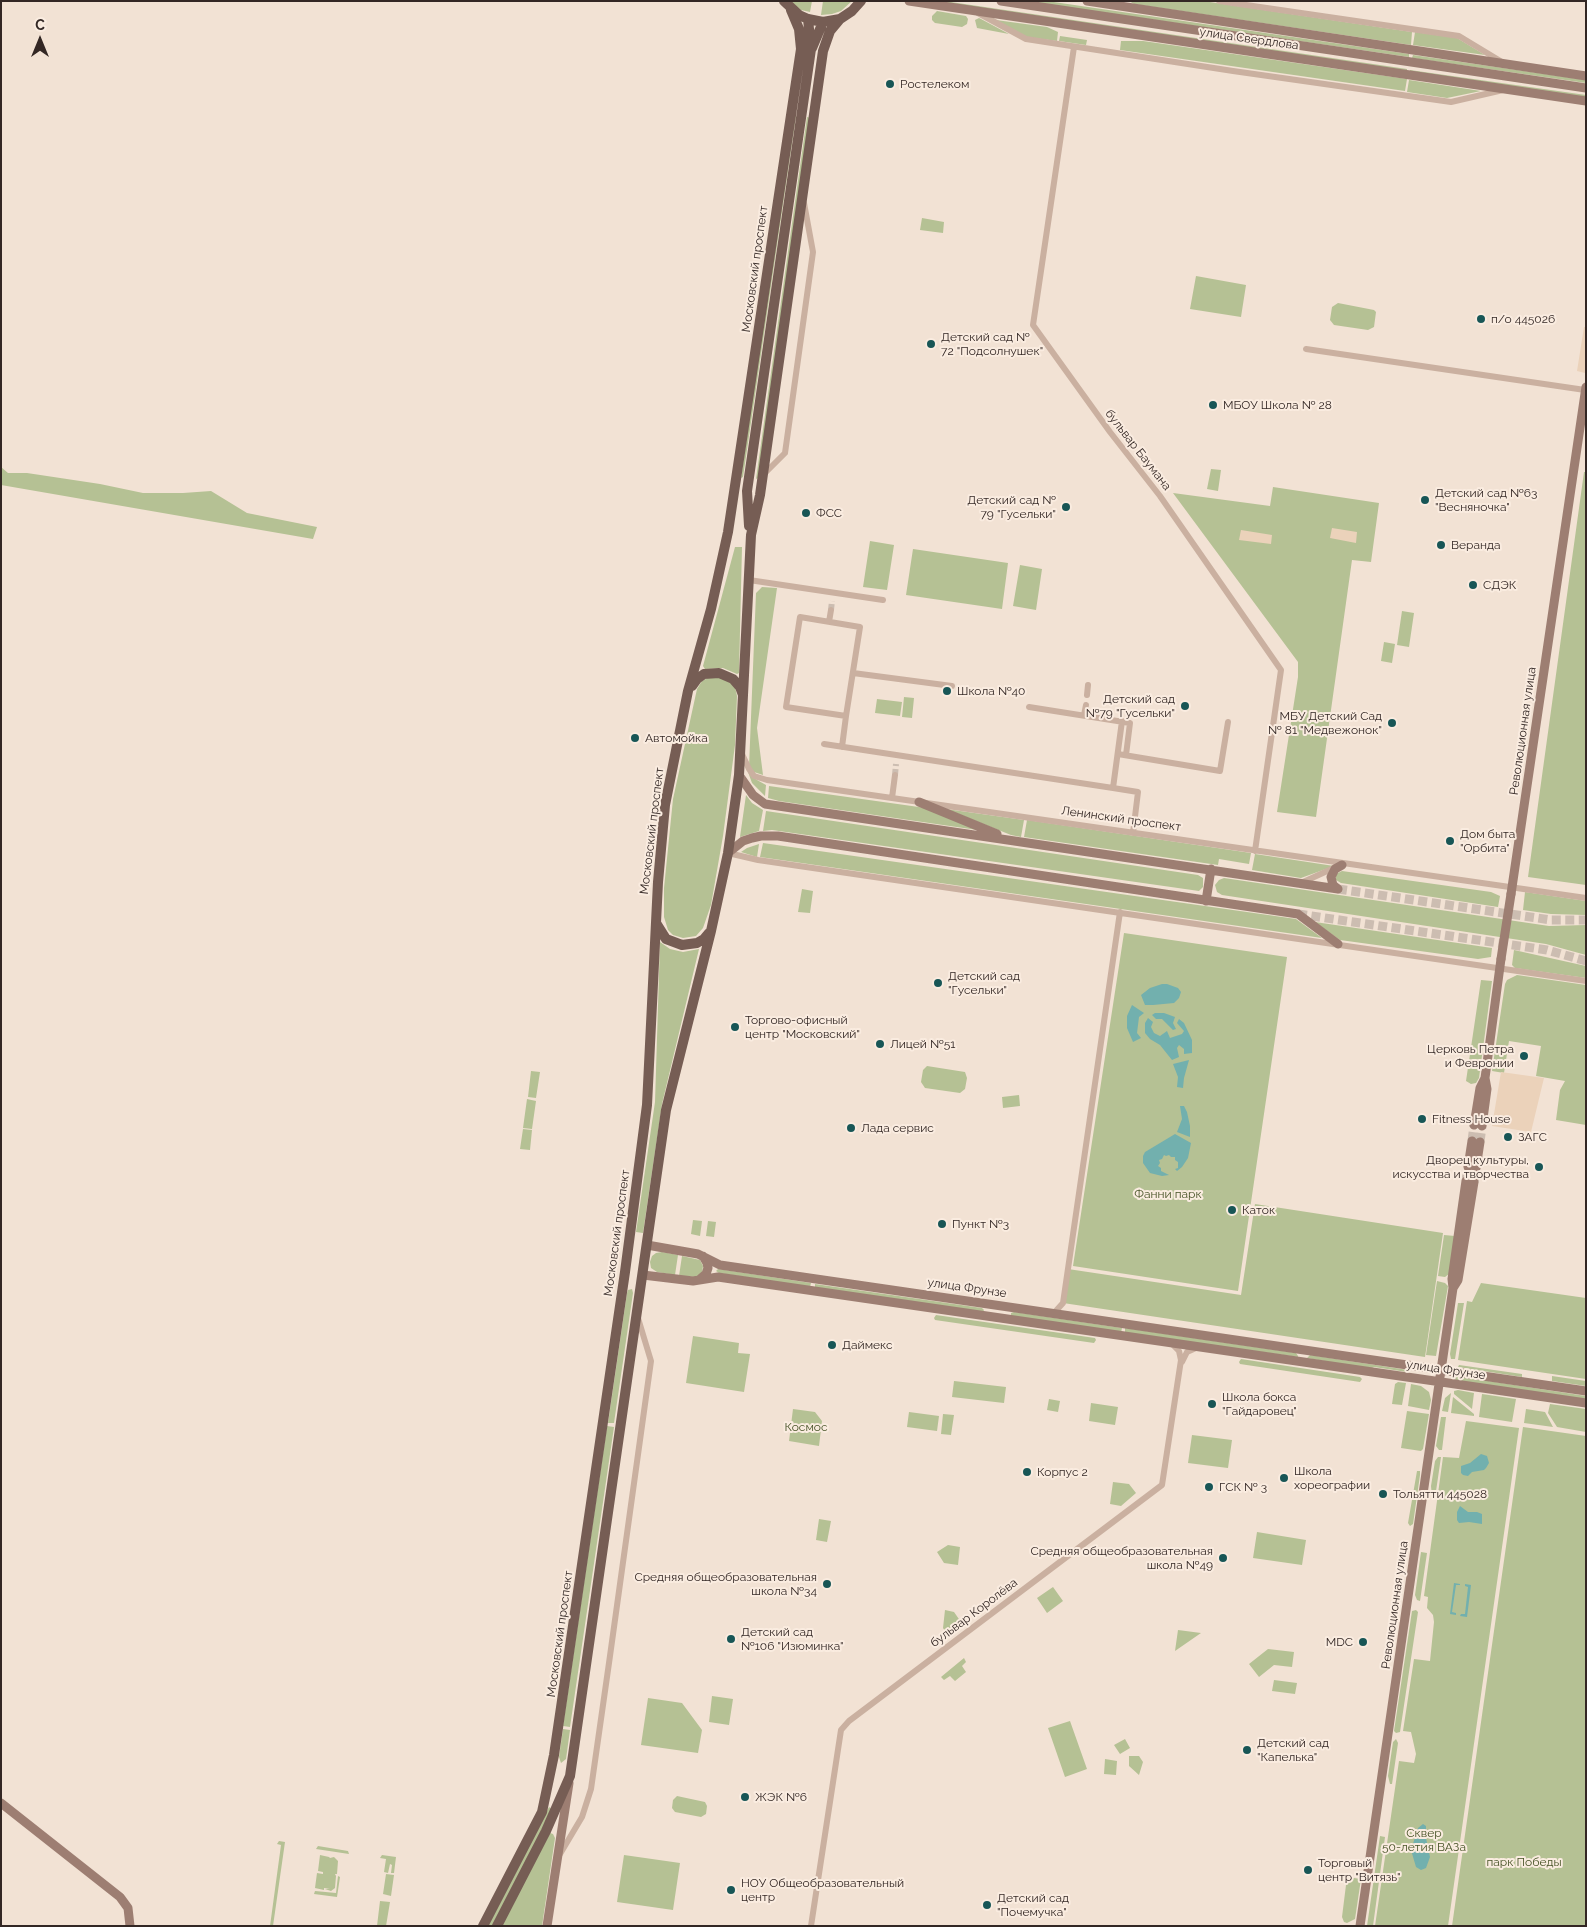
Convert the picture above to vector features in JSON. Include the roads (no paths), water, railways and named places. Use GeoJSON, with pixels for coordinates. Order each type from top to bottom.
{"type":"FeatureCollection","features":[{"type":"Feature","properties":{"kind":"main road"},"geometry":{"type":"LineString","coordinates":[[788,5],[808,20],[823,22],[840,19],[862,1]]}},
{"type":"Feature","properties":{"kind":"main road","name":"улица Свердлова"},"geometry":{"type":"LineString","coordinates":[[909,1],[1586,101]]}},
{"type":"Feature","properties":{"kind":"main road","name":"улица Свердлова"},"geometry":{"type":"LineString","coordinates":[[1001,1],[1586,88]]}},
{"type":"Feature","properties":{"kind":"main road","name":"улица Свердлова"},"geometry":{"type":"LineString","coordinates":[[1088,1],[1586,76]]}},
{"type":"Feature","properties":{"kind":"main road","name":"Московский проспект"},"geometry":{"type":"LineString","coordinates":[[483,1926],[542,1812],[554,1755],[625,1272],[647,1105],[656,922],[666,805],[688,691],[711,609],[730,530],[801,49],[799,30],[788,5]]}},
{"type":"Feature","properties":{"kind":"main road","name":"Московский проспект"},"geometry":{"type":"LineString","coordinates":[[750,532],[763,476],[825,44],[830,31],[840,19]]}},
{"type":"Feature","properties":{"kind":"main road","name":"Московский проспект"},"geometry":{"type":"LineString","coordinates":[[808,20],[812,49]]}},
{"type":"Feature","properties":{"kind":"main road","name":"Московский проспект"},"geometry":{"type":"LineString","coordinates":[[548,1926],[668,1099],[711,931],[728,852],[740,775],[749,580],[750,532],[747,491],[812,49],[823,22]]}},
{"type":"Feature","properties":{"kind":"main road","name":"Революционная улица"},"geometry":{"type":"LineString","coordinates":[[1478,1126],[1480,1088],[1485,1078],[1500,964],[1586,389]]}},
{"type":"Feature","properties":{"kind":"main road","name":"Московский проспект"},"geometry":{"type":"LineString","coordinates":[[730,530],[747,491]]}},
{"type":"Feature","properties":{"kind":"main road"},"geometry":{"type":"LineString","coordinates":[[730,530],[740,520],[745,520],[750,532]]}},
{"type":"Feature","properties":{"kind":"main road"},"geometry":{"type":"LineString","coordinates":[[688,691],[697,679],[704,674],[719,672],[733,679],[740,687],[744,697]]}},
{"type":"Feature","properties":{"kind":"main road"},"geometry":{"type":"LineString","coordinates":[[740,775],[753,796],[765,804],[1338,888],[1333,885],[1331,877],[1335,869],[1342,864]]}},
{"type":"Feature","properties":{"kind":"main road"},"geometry":{"type":"LineString","coordinates":[[919,802],[1011,840]]}},
{"type":"Feature","properties":{"kind":"main road"},"geometry":{"type":"LineString","coordinates":[[728,852],[743,841],[752,838],[778,836],[1298,914],[1338,944]]}},
{"type":"Feature","properties":{"kind":"main road"},"geometry":{"type":"LineString","coordinates":[[1206,901],[1211,869]]}},
{"type":"Feature","properties":{"kind":"main road"},"geometry":{"type":"LineString","coordinates":[[656,922],[666,939],[682,945],[697,943],[704,939],[711,931]]}},
{"type":"Feature","properties":{"kind":"main road"},"geometry":{"type":"LineString","coordinates":[[1472,1167],[1476,1142]]}},
{"type":"Feature","properties":{"kind":"main road","name":"Революционная улица"},"geometry":{"type":"LineString","coordinates":[[1360,1926],[1442,1370],[1453,1288],[1452,1279],[1470,1182]]}},
{"type":"Feature","properties":{"kind":"main road","name":"улица Фрунзе"},"geometry":{"type":"LineString","coordinates":[[629,1243],[688,1252],[702,1256],[720,1265],[1586,1391]]}},
{"type":"Feature","properties":{"kind":"main road"},"geometry":{"type":"LineString","coordinates":[[699,1280],[706,1274],[708,1268],[702,1256]]}},
{"type":"Feature","properties":{"kind":"main road"},"geometry":{"type":"LineString","coordinates":[[718,1277],[714,1275],[712,1270],[720,1265]]}},
{"type":"Feature","properties":{"kind":"main road","name":"улица Фрунзе"},"geometry":{"type":"LineString","coordinates":[[625,1272],[692,1281],[718,1277],[1586,1404]]}},
{"type":"Feature","properties":{"kind":"main road"},"geometry":{"type":"LineString","coordinates":[[983,1316],[989,1310],[985,1303]]}},
{"type":"Feature","properties":{"kind":"main road"},"geometry":{"type":"LineString","coordinates":[[1012,1320],[1007,1313],[1014,1308]]}},
{"type":"Feature","properties":{"kind":"main road"},"geometry":{"type":"LineString","coordinates":[[1302,1362],[1304,1350]]}},
{"type":"Feature","properties":{"kind":"main road"},"geometry":{"type":"LineString","coordinates":[[554,1755],[557,1763],[562,1766],[566,1766],[573,1758]]}},
{"type":"Feature","properties":{"kind":"main road","name":"Московский проспект"},"geometry":{"type":"LineString","coordinates":[[497,1926],[523,1878],[570,1776]]}},
{"type":"Feature","properties":{"kind":"main road"},"geometry":{"type":"LineString","coordinates":[[542,1812],[552,1800],[556,1803],[555,1811]]}},
{"type":"Feature","properties":{"kind":"main road"},"geometry":{"type":"LineString","coordinates":[[1,1803],[120,1897],[128,1908],[130,1926]]}},
{"type":"Feature","properties":{"kind":"street"},"geometry":{"type":"LineString","coordinates":[[1219,1],[1459,36],[1503,63]]}},
{"type":"Feature","properties":{"kind":"street"},"geometry":{"type":"LineString","coordinates":[[975,11],[1026,39],[1074,47],[1451,102],[1506,90]]}},
{"type":"Feature","properties":{"kind":"street","name":"бульвар Баумана"},"geometry":{"type":"LineString","coordinates":[[1074,47],[1033,325],[1110,432],[1160,496],[1281,670],[1255,851]]}},
{"type":"Feature","properties":{"kind":"street"},"geometry":{"type":"LineString","coordinates":[[763,476],[785,453],[808,298],[813,252],[803,199]]}},
{"type":"Feature","properties":{"kind":"street"},"geometry":{"type":"LineString","coordinates":[[1306,349],[1586,389]]}},
{"type":"Feature","properties":{"kind":"street"},"geometry":{"type":"LineString","coordinates":[[749,580],[883,600]]}},
{"type":"Feature","properties":{"kind":"street"},"geometry":{"type":"LineString","coordinates":[[832,601],[833,593]]}},
{"type":"Feature","properties":{"kind":"street"},"geometry":{"type":"LineString","coordinates":[[829,622],[831,610]]}},
{"type":"Feature","properties":{"kind":"street"},"geometry":{"type":"LineString","coordinates":[[842,747],[860,627],[800,617],[786,707],[846,716]]}},
{"type":"Feature","properties":{"kind":"street"},"geometry":{"type":"LineString","coordinates":[[852,673],[952,686]]}},
{"type":"Feature","properties":{"kind":"street"},"geometry":{"type":"LineString","coordinates":[[1087,694],[1088,685]]}},
{"type":"Feature","properties":{"kind":"street"},"geometry":{"type":"LineString","coordinates":[[1084,715],[1086,704]]}},
{"type":"Feature","properties":{"kind":"street"},"geometry":{"type":"LineString","coordinates":[[1029,707],[1130,722],[1126,755]]}},
{"type":"Feature","properties":{"kind":"street"},"geometry":{"type":"LineString","coordinates":[[1113,788],[1122,721]]}},
{"type":"Feature","properties":{"kind":"street"},"geometry":{"type":"LineString","coordinates":[[1118,754],[1220,771],[1228,722]]}},
{"type":"Feature","properties":{"kind":"street"},"geometry":{"type":"LineString","coordinates":[[824,744],[1138,792],[1132,833]]}},
{"type":"Feature","properties":{"kind":"street","name":"Ленинский проспект"},"geometry":{"type":"LineString","coordinates":[[741,752],[754,776],[766,780],[1390,870],[1511,891],[1586,898]]}},
{"type":"Feature","properties":{"kind":"street"},"geometry":{"type":"LineString","coordinates":[[896,764],[897,755]]}},
{"type":"Feature","properties":{"kind":"street"},"geometry":{"type":"LineString","coordinates":[[892,798],[895,775]]}},
{"type":"Feature","properties":{"kind":"street"},"geometry":{"type":"LineString","coordinates":[[728,852],[758,860],[1338,944],[1500,964],[1586,981]]}},
{"type":"Feature","properties":{"kind":"street"},"geometry":{"type":"LineString","coordinates":[[1301,883],[1342,864]]}},
{"type":"Feature","properties":{"kind":"street"},"geometry":{"type":"LineString","coordinates":[[1068,1315],[1063,1303],[1120,912]]}},
{"type":"Feature","properties":{"kind":"street"},"geometry":{"type":"LineString","coordinates":[[1054,1313],[1063,1303]]}},
{"type":"Feature","properties":{"kind":"street"},"geometry":{"type":"LineString","coordinates":[[558,1857],[582,1817],[591,1789],[651,1362],[636,1315]]}},
{"type":"Feature","properties":{"kind":"street","name":"бульвар Королёва"},"geometry":{"type":"LineString","coordinates":[[811,1926],[841,1730],[849,1721],[1162,1485],[1181,1354],[1171,1343]]}},
{"type":"Feature","properties":{"kind":"street"},"geometry":{"type":"LineString","coordinates":[[1180,1368],[1187,1352],[1198,1347]]}},
{"type":"Feature","properties":{"kind":"street"},"geometry":{"type":"LineString","coordinates":[[562,1828],[567,1834],[575,1831]]}},
{"type":"Feature","properties":{"kind":"water"},"geometry":{"type":"Polygon","coordinates":[[[1162,984],[1178,988],[1181,992],[1179,998],[1174,1003],[1145,1005],[1141,995],[1150,988],[1162,984]]]}},
{"type":"Feature","properties":{"kind":"water"},"geometry":{"type":"Polygon","coordinates":[[[1132,1005],[1144,1013],[1139,1017],[1137,1033],[1141,1038],[1133,1042],[1127,1028],[1127,1016],[1132,1005]]]}},
{"type":"Feature","properties":{"kind":"water"},"geometry":{"type":"Polygon","coordinates":[[[1164,1013],[1175,1017],[1173,1023],[1176,1029],[1173,1030],[1162,1019],[1156,1019],[1152,1015],[1164,1013]]]}},
{"type":"Feature","properties":{"kind":"water"},"geometry":{"type":"Polygon","coordinates":[[[1148,1018],[1153,1022],[1151,1027],[1154,1033],[1160,1036],[1167,1031],[1170,1038],[1182,1034],[1184,1031],[1177,1023],[1179,1019],[1184,1023],[1192,1040],[1192,1053],[1184,1054],[1184,1049],[1179,1045],[1177,1048],[1179,1057],[1172,1060],[1160,1045],[1150,1039],[1145,1033],[1145,1023],[1148,1018]]]}},
{"type":"Feature","properties":{"kind":"water"},"geometry":{"type":"Polygon","coordinates":[[[1189,1060],[1183,1088],[1177,1087],[1178,1077],[1173,1064],[1189,1060]]]}},
{"type":"Feature","properties":{"kind":"water"},"geometry":{"type":"Polygon","coordinates":[[[1180,1106],[1184,1106],[1187,1112],[1190,1137],[1177,1132],[1182,1119],[1180,1106]]]}},
{"type":"Feature","properties":{"kind":"water"},"geometry":{"type":"Polygon","coordinates":[[[1175,1134],[1191,1143],[1188,1158],[1177,1171],[1175,1169],[1178,1168],[1178,1162],[1175,1160],[1175,1157],[1164,1155],[1159,1160],[1158,1166],[1161,1168],[1161,1171],[1169,1175],[1162,1176],[1150,1173],[1143,1163],[1145,1152],[1175,1134]]]}},
{"type":"Feature","properties":{"kind":"water"},"geometry":{"type":"Polygon","coordinates":[[[1481,1454],[1487,1456],[1489,1463],[1486,1468],[1472,1472],[1468,1476],[1463,1475],[1461,1473],[1461,1466],[1470,1463],[1481,1454]]]}},
{"type":"Feature","properties":{"kind":"water"},"geometry":{"type":"Polygon","coordinates":[[[1460,1506],[1468,1512],[1482,1514],[1482,1524],[1459,1523],[1457,1512],[1460,1506]]]}},
{"type":"Feature","properties":{"kind":"water"},"geometry":{"type":"Polygon","coordinates":[[[1454,1583],[1460,1584],[1456,1585],[1452,1612],[1456,1613],[1456,1615],[1450,1614],[1454,1583]]]}},
{"type":"Feature","properties":{"kind":"water"},"geometry":{"type":"Polygon","coordinates":[[[1465,1584],[1471,1585],[1467,1617],[1460,1616],[1465,1614],[1468,1587],[1465,1584]]]}},
{"type":"Feature","properties":{"kind":"water"},"geometry":{"type":"Polygon","coordinates":[[[1423,1824],[1426,1826],[1426,1838],[1430,1857],[1426,1868],[1421,1870],[1416,1867],[1411,1850],[1418,1828],[1423,1824]]]}},
{"type":"Feature","properties":{"kind":"tunnel"},"geometry":{"type":"LineString","coordinates":[[831,610],[832,601]]}},
{"type":"Feature","properties":{"kind":"tunnel"},"geometry":{"type":"LineString","coordinates":[[895,775],[896,764]]}},
{"type":"Feature","properties":{"kind":"tunnel"},"geometry":{"type":"LineString","coordinates":[[1338,889],[1551,920],[1586,920]]}},
{"type":"Feature","properties":{"kind":"tunnel"},"geometry":{"type":"LineString","coordinates":[[1298,914],[1547,950],[1586,961]]}},
{"type":"Feature","properties":{"kind":"tunnel"},"geometry":{"type":"LineString","coordinates":[[1472,1141],[1474,1125]]}},
{"type":"Feature","properties":{"kind":"tunnel"},"geometry":{"type":"LineString","coordinates":[[1480,1142],[1482,1126]]}},
{"type":"Feature","properties":{"kind":"tunnel"},"geometry":{"type":"LineString","coordinates":[[1466,1181],[1468,1167]]}},
{"type":"Feature","properties":{"kind":"tunnel"},"geometry":{"type":"LineString","coordinates":[[1474,1182],[1476,1168]]}},
{"type":"Feature","properties":{"kind":"place","name":"Ростелеком"},"geometry":{"type":"Point","coordinates":[890,84]}},
{"type":"Feature","properties":{"kind":"place","name":"п/о 445026"},"geometry":{"type":"Point","coordinates":[1481,319]}},
{"type":"Feature","properties":{"kind":"place","name":"Детский сад № 72 \"Подсолнушек\""},"geometry":{"type":"Point","coordinates":[931,344]}},
{"type":"Feature","properties":{"kind":"place","name":"МБОУ Школа № 28"},"geometry":{"type":"Point","coordinates":[1213,405]}},
{"type":"Feature","properties":{"kind":"place","name":"Детский сад №63 \"Весняночка\""},"geometry":{"type":"Point","coordinates":[1425,500]}},
{"type":"Feature","properties":{"kind":"place","name":"Детский сад № 79 \"Гусельки\""},"geometry":{"type":"Point","coordinates":[1066,507]}},
{"type":"Feature","properties":{"kind":"place","name":"ФСС"},"geometry":{"type":"Point","coordinates":[806,513]}},
{"type":"Feature","properties":{"kind":"place","name":"Веранда"},"geometry":{"type":"Point","coordinates":[1441,545]}},
{"type":"Feature","properties":{"kind":"place","name":"СДЭК"},"geometry":{"type":"Point","coordinates":[1473,585]}},
{"type":"Feature","properties":{"kind":"place","name":"Школа №40"},"geometry":{"type":"Point","coordinates":[947,691]}},
{"type":"Feature","properties":{"kind":"place","name":"Детский сад №79 \"Гусельки\""},"geometry":{"type":"Point","coordinates":[1185,706]}},
{"type":"Feature","properties":{"kind":"place","name":"МБУ Детский Сад № 81 \"Медвежонок\""},"geometry":{"type":"Point","coordinates":[1392,723]}},
{"type":"Feature","properties":{"kind":"place","name":"Автомойка"},"geometry":{"type":"Point","coordinates":[635,738]}},
{"type":"Feature","properties":{"kind":"place","name":"Дом быта \"Орбита\""},"geometry":{"type":"Point","coordinates":[1450,841]}},
{"type":"Feature","properties":{"kind":"place","name":"Детский сад \"Гусельки\""},"geometry":{"type":"Point","coordinates":[938,983]}},
{"type":"Feature","properties":{"kind":"place","name":"Торгово-офисный центр \"Московский\""},"geometry":{"type":"Point","coordinates":[735,1027]}},
{"type":"Feature","properties":{"kind":"place","name":"Лицей №51"},"geometry":{"type":"Point","coordinates":[880,1044]}},
{"type":"Feature","properties":{"kind":"place","name":"Церковь Петра и Февронии"},"geometry":{"type":"Point","coordinates":[1524,1056]}},
{"type":"Feature","properties":{"kind":"place","name":"Fitness House"},"geometry":{"type":"Point","coordinates":[1422,1119]}},
{"type":"Feature","properties":{"kind":"place","name":"Лада сервис"},"geometry":{"type":"Point","coordinates":[851,1128]}},
{"type":"Feature","properties":{"kind":"place","name":"ЗАГС"},"geometry":{"type":"Point","coordinates":[1508,1137]}},
{"type":"Feature","properties":{"kind":"place","name":"Дворец культуры, искусства и творчества"},"geometry":{"type":"Point","coordinates":[1539,1167]}},
{"type":"Feature","properties":{"kind":"place","name":"Каток"},"geometry":{"type":"Point","coordinates":[1232,1210]}},
{"type":"Feature","properties":{"kind":"place","name":"Пункт №3"},"geometry":{"type":"Point","coordinates":[942,1224]}},
{"type":"Feature","properties":{"kind":"place","name":"Даймекс"},"geometry":{"type":"Point","coordinates":[832,1345]}},
{"type":"Feature","properties":{"kind":"place","name":"Школа бокса \"Гайдаровец\""},"geometry":{"type":"Point","coordinates":[1212,1404]}},
{"type":"Feature","properties":{"kind":"place","name":"Корпус 2"},"geometry":{"type":"Point","coordinates":[1027,1472]}},
{"type":"Feature","properties":{"kind":"place","name":"Школа хореографии"},"geometry":{"type":"Point","coordinates":[1284,1478]}},
{"type":"Feature","properties":{"kind":"place","name":"ГСК № 3"},"geometry":{"type":"Point","coordinates":[1209,1487]}},
{"type":"Feature","properties":{"kind":"place","name":"Тольятти 445028"},"geometry":{"type":"Point","coordinates":[1383,1494]}},
{"type":"Feature","properties":{"kind":"place","name":"Средняя общеобразовательная школа №49"},"geometry":{"type":"Point","coordinates":[1223,1558]}},
{"type":"Feature","properties":{"kind":"place","name":"Средняя общеобразовательная школа №34"},"geometry":{"type":"Point","coordinates":[827,1584]}},
{"type":"Feature","properties":{"kind":"place","name":"Детский сад №106 \"Изюминка\""},"geometry":{"type":"Point","coordinates":[731,1639]}},
{"type":"Feature","properties":{"kind":"place","name":"MDC"},"geometry":{"type":"Point","coordinates":[1363,1642]}},
{"type":"Feature","properties":{"kind":"place","name":"Детский сад \"Капелька\""},"geometry":{"type":"Point","coordinates":[1247,1750]}},
{"type":"Feature","properties":{"kind":"place","name":"ЖЭК №6"},"geometry":{"type":"Point","coordinates":[745,1797]}},
{"type":"Feature","properties":{"kind":"place","name":"Торговый центр \"Витязь\""},"geometry":{"type":"Point","coordinates":[1308,1870]}},
{"type":"Feature","properties":{"kind":"place","name":"НОУ Общеобразовательный центр"},"geometry":{"type":"Point","coordinates":[731,1890]}},
{"type":"Feature","properties":{"kind":"place","name":"Детский сад \"Почемучка\""},"geometry":{"type":"Point","coordinates":[987,1905]}},
{"type":"Feature","properties":{"kind":"park label","name":"Фанни парк"},"geometry":{"type":"Point","coordinates":[1168,1194]}},
{"type":"Feature","properties":{"kind":"park label","name":"Космос"},"geometry":{"type":"Point","coordinates":[806,1427]}},
{"type":"Feature","properties":{"kind":"park label","name":"Сквер 50-летия ВАЗа"},"geometry":{"type":"Point","coordinates":[1424,1840]}},
{"type":"Feature","properties":{"kind":"park label","name":"парк Победы"},"geometry":{"type":"Point","coordinates":[1524,1862]}}]}
